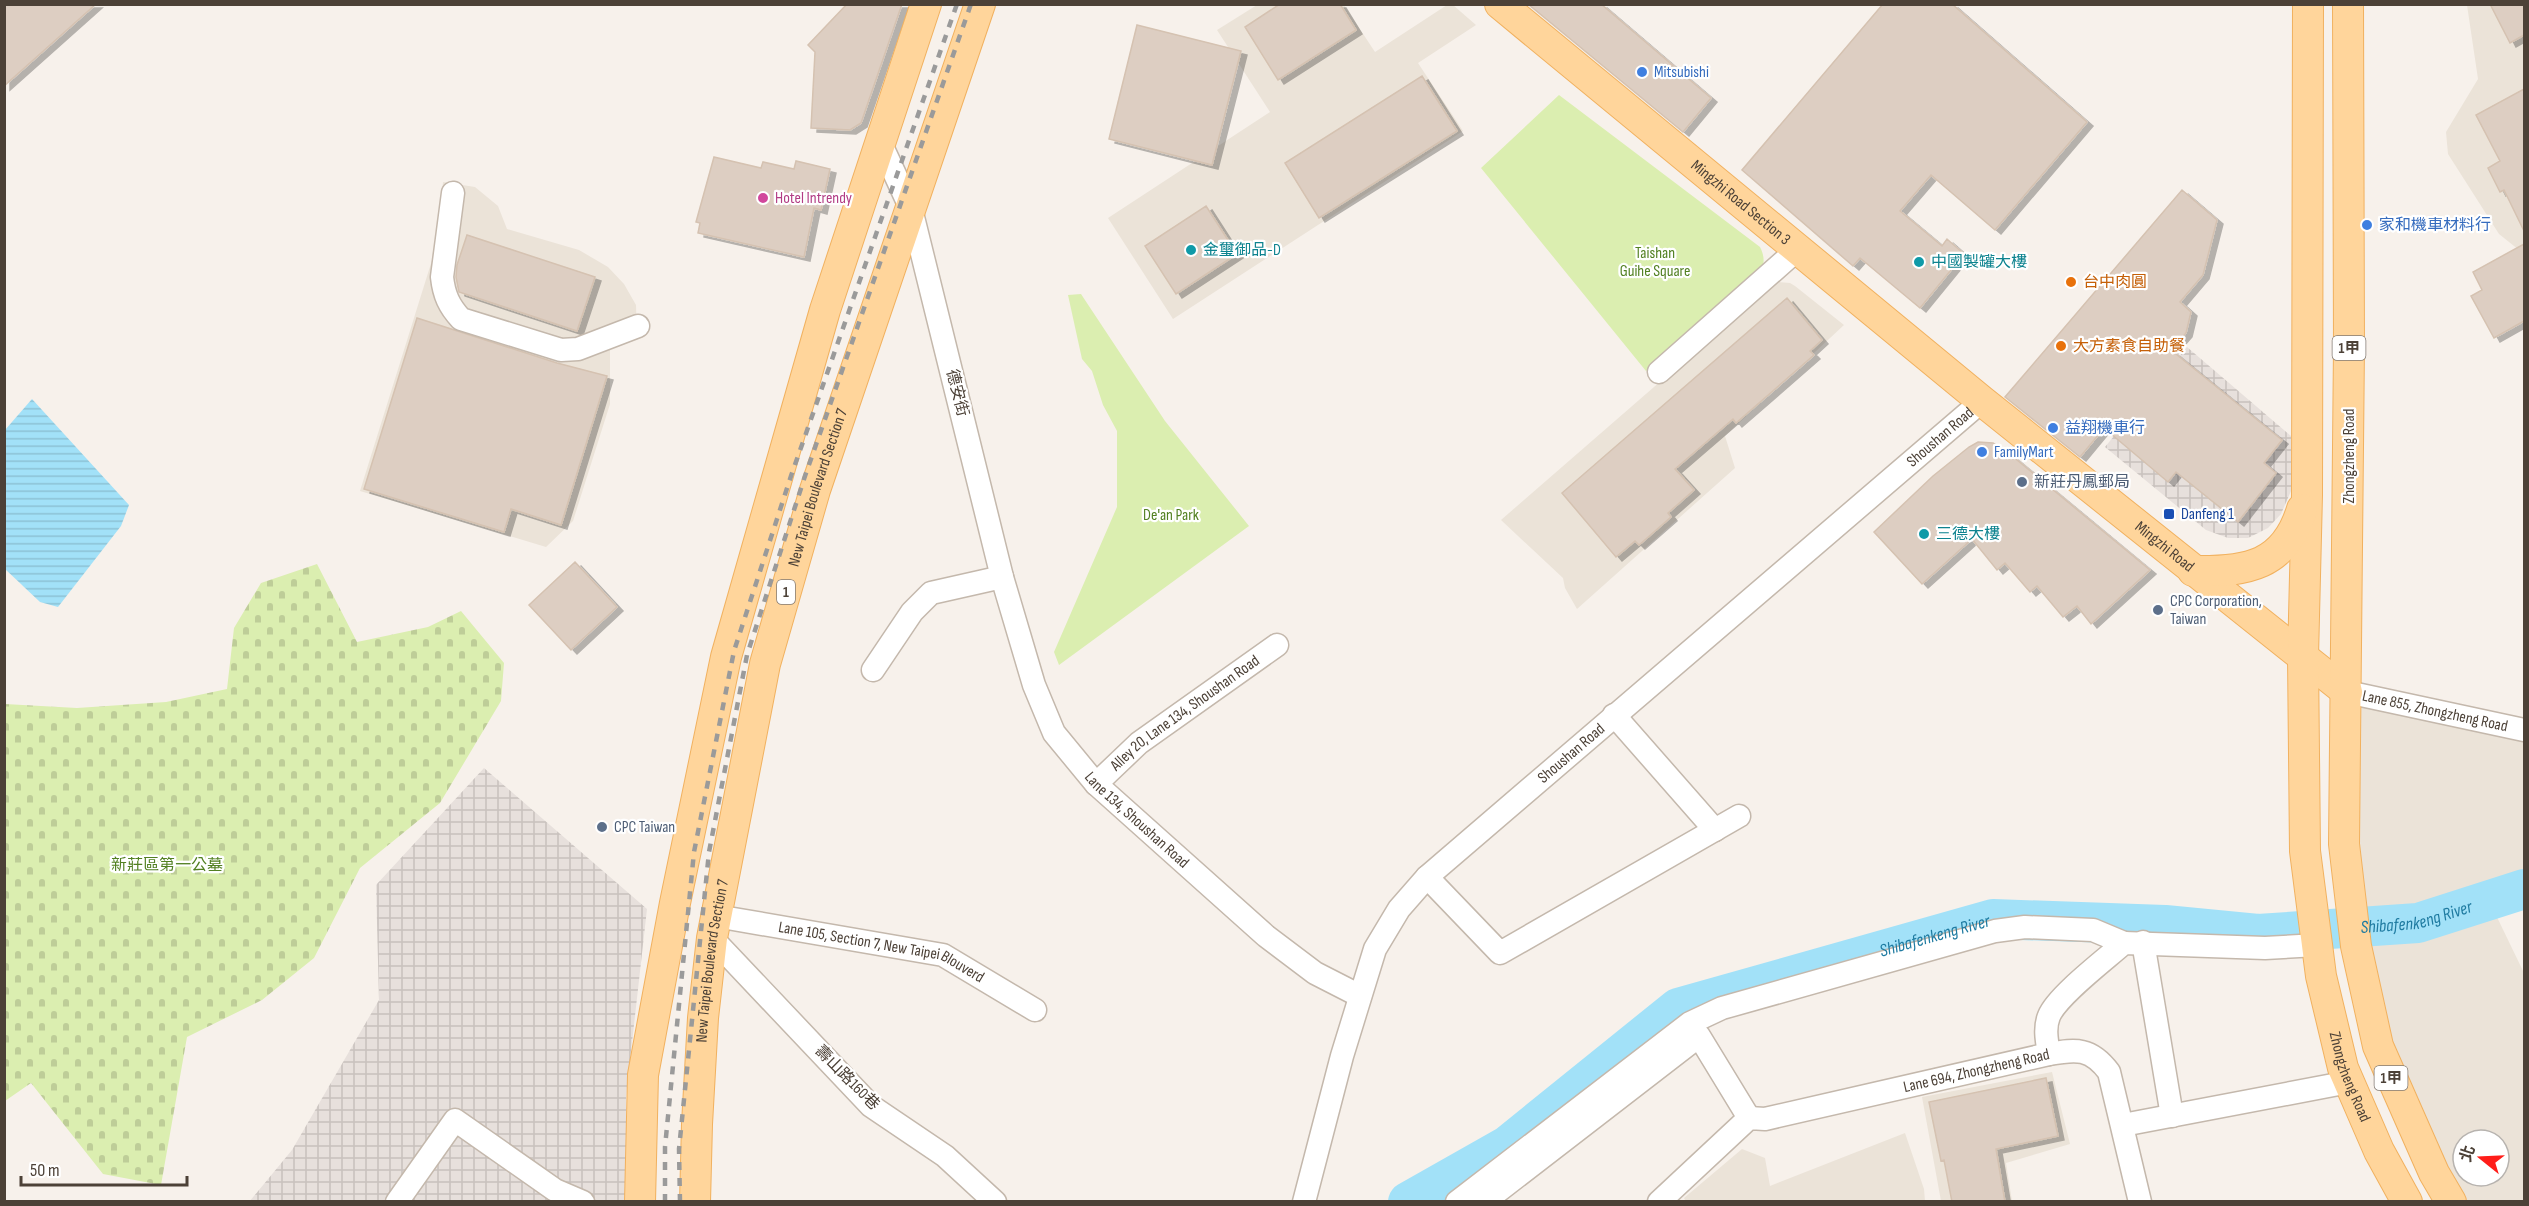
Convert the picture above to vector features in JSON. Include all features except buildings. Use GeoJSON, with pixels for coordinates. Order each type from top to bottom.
{"type":"FeatureCollection","features":[{"type":"Feature","properties":{"kind":"main road"},"geometry":{"type":"LineString","coordinates":[[640,1202],[643,1076],[675,903],[726,657],[825,310],[926,4]]}},
{"type":"Feature","properties":{"kind":"main road","name":"New Taipei Boulevard Section 7"},"geometry":{"type":"LineString","coordinates":[[696,1202],[699,1077],[714,927],[765,664],[815,490],[980,4]]}},
{"type":"Feature","properties":{"kind":"main road","name":"Mingzhi Road Section 3"},"geometry":{"type":"LineString","coordinates":[[1500,4],[1982,401]]}},
{"type":"Feature","properties":{"kind":"main road","name":"1甲"},"geometry":{"type":"LineString","coordinates":[[2308,4],[2307,495],[2303,657],[2305,851],[2317,945]]}},
{"type":"Feature","properties":{"kind":"main road","name":"Zhongzheng Road"},"geometry":{"type":"LineString","coordinates":[[2348,4],[2350,109],[2344,844],[2356,946],[2378,1046],[2429,1162],[2451,1202]]}},
{"type":"Feature","properties":{"kind":"main road","name":"Mingzhi Road"},"geometry":{"type":"LineString","coordinates":[[1982,401],[2347,692]]}},
{"type":"Feature","properties":{"kind":"main road"},"geometry":{"type":"LineString","coordinates":[[2193,570],[2228,572],[2256,565],[2280,551],[2296,528],[2307,495]]}},
{"type":"Feature","properties":{"kind":"main road","name":"Zhongzheng Road"},"geometry":{"type":"LineString","coordinates":[[2317,945],[2329,1015],[2349,1082],[2379,1151],[2407,1202]]}},
{"type":"Feature","properties":{"kind":"street","name":"德安街"},"geometry":{"type":"LineString","coordinates":[[880,142],[911,209],[1002,577]]}},
{"type":"Feature","properties":{"kind":"street"},"geometry":{"type":"LineString","coordinates":[[453,193],[442,278],[450,307],[461,319],[561,350],[578,349],[638,326]]}},
{"type":"Feature","properties":{"kind":"street"},"geometry":{"type":"LineString","coordinates":[[1659,372],[1798,249]]}},
{"type":"Feature","properties":{"kind":"street","name":"Shoushan Road"},"geometry":{"type":"LineString","coordinates":[[1304,1202],[1342,1056],[1375,949],[1399,909],[1427,877],[1982,401]]}},
{"type":"Feature","properties":{"kind":"street"},"geometry":{"type":"LineString","coordinates":[[873,670],[912,612],[931,593],[1002,577]]}},
{"type":"Feature","properties":{"kind":"street","name":"Lane 134, Shoushan Road"},"geometry":{"type":"LineString","coordinates":[[1002,577],[1034,685],[1054,733],[1096,784],[1266,936],[1315,974],[1360,996]]}},
{"type":"Feature","properties":{"kind":"street","name":"Alley 20, Lane 134, Shoushan Road"},"geometry":{"type":"LineString","coordinates":[[1096,784],[1139,743],[1277,645]]}},
{"type":"Feature","properties":{"kind":"street","name":"Lane 855, Zhongzheng Road"},"geometry":{"type":"LineString","coordinates":[[2347,692],[2524,730]]}},
{"type":"Feature","properties":{"kind":"street"},"geometry":{"type":"LineString","coordinates":[[1614,715],[1715,830]]}},
{"type":"Feature","properties":{"kind":"street"},"geometry":{"type":"LineString","coordinates":[[1427,877],[1500,952],[1739,816]]}},
{"type":"Feature","properties":{"kind":"street","name":"Lane 105, Section 7, New Taipei Blouverd"},"geometry":{"type":"LineString","coordinates":[[714,927],[943,955],[1035,1010]]}},
{"type":"Feature","properties":{"kind":"street","name":"壽山路160巷"},"geometry":{"type":"LineString","coordinates":[[714,927],[871,1106],[945,1156],[995,1202]]}},
{"type":"Feature","properties":{"kind":"street"},"geometry":{"type":"LineString","coordinates":[[1457,1202],[1681,1030],[1722,1008],[1995,931],[2025,927],[2092,930],[2133,943],[2255,948],[2317,945]]}},
{"type":"Feature","properties":{"kind":"street"},"geometry":{"type":"LineString","coordinates":[[2133,943],[2172,1116]]}},
{"type":"Feature","properties":{"kind":"street","name":"Lane 694, Zhongzheng Road"},"geometry":{"type":"LineString","coordinates":[[1749,1118],[1765,1119],[2049,1054],[2046,1034],[2049,1016],[2060,1000],[2133,943]]}},
{"type":"Feature","properties":{"kind":"street"},"geometry":{"type":"LineString","coordinates":[[1485,1202],[1699,1036],[1749,1118],[1659,1202]]}},
{"type":"Feature","properties":{"kind":"street"},"geometry":{"type":"LineString","coordinates":[[2049,1054],[2072,1050],[2088,1053],[2100,1060],[2109,1072],[2140,1202]]}},
{"type":"Feature","properties":{"kind":"street"},"geometry":{"type":"LineString","coordinates":[[2123,1125],[2349,1082]]}},
{"type":"Feature","properties":{"kind":"street"},"geometry":{"type":"LineString","coordinates":[[397,1202],[455,1120],[555,1190],[583,1202]]}},
{"type":"Feature","properties":{"kind":"shaded area"},"geometry":{"type":"Polygon","coordinates":[[[1257,5],[1344,5],[1375,52],[1447,5],[1453,5],[1476,25],[1418,63],[1463,131],[1173,319],[1108,218],[1270,112],[1217,30],[1257,5]]]}},
{"type":"Feature","properties":{"kind":"shaded area"},"geometry":{"type":"Polygon","coordinates":[[[2467,5],[2524,5],[2524,254],[2499,234],[2448,154],[2446,132],[2478,79],[2467,5]]]}},
{"type":"Feature","properties":{"kind":"shaded area"},"geometry":{"type":"Polygon","coordinates":[[[443,182],[475,187],[498,206],[507,229],[579,250],[608,267],[624,284],[636,305],[637,338],[610,342],[610,404],[573,521],[546,547],[360,491],[438,241],[443,182]]]}},
{"type":"Feature","properties":{"kind":"shaded area"},"geometry":{"type":"Polygon","coordinates":[[[1777,282],[1790,283],[1795,286],[1844,325],[1725,436],[1735,468],[1577,609],[1565,588],[1563,578],[1501,520],[1777,282]]]}},
{"type":"Feature","properties":{"kind":"shaded area"},"geometry":{"type":"Polygon","coordinates":[[[2187,347],[2291,436],[2291,491],[2281,514],[2268,528],[2248,538],[2228,538],[2206,530],[2105,447],[2187,347]]]}},
{"type":"Feature","properties":{"kind":"shaded area"},"geometry":{"type":"Polygon","coordinates":[[[2347,692],[2524,730],[2524,871],[2481,884],[2524,973],[2524,1201],[2451,1201],[2356,946],[2347,692]]]}},
{"type":"Feature","properties":{"kind":"shaded area"},"geometry":{"type":"Polygon","coordinates":[[[484,768],[647,909],[626,1096],[626,1201],[249,1202],[292,1150],[379,1000],[376,885],[484,768]]]}},
{"type":"Feature","properties":{"kind":"shaded area"},"geometry":{"type":"Polygon","coordinates":[[[2052,1072],[2070,1144],[2006,1163],[2012,1201],[1941,1201],[1922,1097],[2052,1072]]]}},
{"type":"Feature","properties":{"kind":"shaded area"},"geometry":{"type":"Polygon","coordinates":[[[1905,1133],[1924,1189],[1925,1201],[1686,1202],[1684,1198],[1742,1149],[1765,1158],[1770,1186],[1905,1133]]]}},
{"type":"Feature","properties":{"kind":"green space","name":"Taishan Guihe Square"},"geometry":{"type":"Polygon","coordinates":[[[1559,95],[1760,247],[1763,254],[1764,261],[1759,275],[1646,371],[1481,168],[1559,95]]]}},
{"type":"Feature","properties":{"kind":"green space","name":"De'an Park"},"geometry":{"type":"Polygon","coordinates":[[[1081,294],[1165,421],[1249,526],[1059,665],[1054,652],[1117,507],[1117,431],[1103,405],[1092,371],[1082,359],[1068,295],[1081,294]]]}},
{"type":"Feature","properties":{"kind":"green space","name":"新莊區第一公墓"},"geometry":{"type":"Polygon","coordinates":[[[317,564],[357,642],[428,627],[461,611],[504,663],[501,701],[440,803],[360,868],[314,958],[262,1000],[187,1037],[161,1185],[103,1174],[31,1083],[5,1101],[5,704],[77,708],[166,702],[227,689],[234,628],[261,583],[317,564]]]}},
{"type":"Feature","properties":{"kind":"water"},"geometry":{"type":"Polygon","coordinates":[[[32,399],[129,505],[121,526],[58,607],[40,602],[5,569],[5,430],[32,399]]]}},
{"type":"Feature","properties":{"kind":"waterway","name":"Shibafenkeng River"},"geometry":{"type":"LineString","coordinates":[[1408,1202],[1507,1146],[1678,1008],[1993,919],[2165,925],[2258,934],[2418,923],[2524,889]]}},
{"type":"Feature","properties":{"kind":"railway"},"geometry":{"type":"LineString","coordinates":[[665,1202],[665,1147],[694,852],[734,651],[791,476],[957,4]]}},
{"type":"Feature","properties":{"kind":"railway"},"geometry":{"type":"LineString","coordinates":[[680,1202],[679,1149],[709,852],[747,655],[805,476],[971,4]]}},
{"type":"Feature","properties":{"kind":"place","name":"Mitsubishi"},"geometry":{"type":"Point","coordinates":[1642,72]}},
{"type":"Feature","properties":{"kind":"place","name":"Hotel Intrendy"},"geometry":{"type":"Point","coordinates":[763,198]}},
{"type":"Feature","properties":{"kind":"place","name":"家和機車材料行"},"geometry":{"type":"Point","coordinates":[2367,225]}},
{"type":"Feature","properties":{"kind":"place","name":"金璽御品-D"},"geometry":{"type":"Point","coordinates":[1191,250]}},
{"type":"Feature","properties":{"kind":"place","name":"中國製罐大樓"},"geometry":{"type":"Point","coordinates":[1919,262]}},
{"type":"Feature","properties":{"kind":"place","name":"台中肉圓"},"geometry":{"type":"Point","coordinates":[2071,282]}},
{"type":"Feature","properties":{"kind":"place","name":"大方素食自助餐"},"geometry":{"type":"Point","coordinates":[2061,346]}},
{"type":"Feature","properties":{"kind":"place","name":"益翔機車行"},"geometry":{"type":"Point","coordinates":[2053,428]}},
{"type":"Feature","properties":{"kind":"place","name":"FamilyMart"},"geometry":{"type":"Point","coordinates":[1982,452]}},
{"type":"Feature","properties":{"kind":"place","name":"新莊丹鳳郵局"},"geometry":{"type":"Point","coordinates":[2022,482]}},
{"type":"Feature","properties":{"kind":"place","name":"Danfeng 1"},"geometry":{"type":"Point","coordinates":[2169,514]}},
{"type":"Feature","properties":{"kind":"place","name":"三德大樓"},"geometry":{"type":"Point","coordinates":[1924,534]}},
{"type":"Feature","properties":{"kind":"place","name":"CPC Corporation, Taiwan"},"geometry":{"type":"Point","coordinates":[2158,610]}},
{"type":"Feature","properties":{"kind":"place","name":"CPC Taiwan"},"geometry":{"type":"Point","coordinates":[602,827]}}]}
